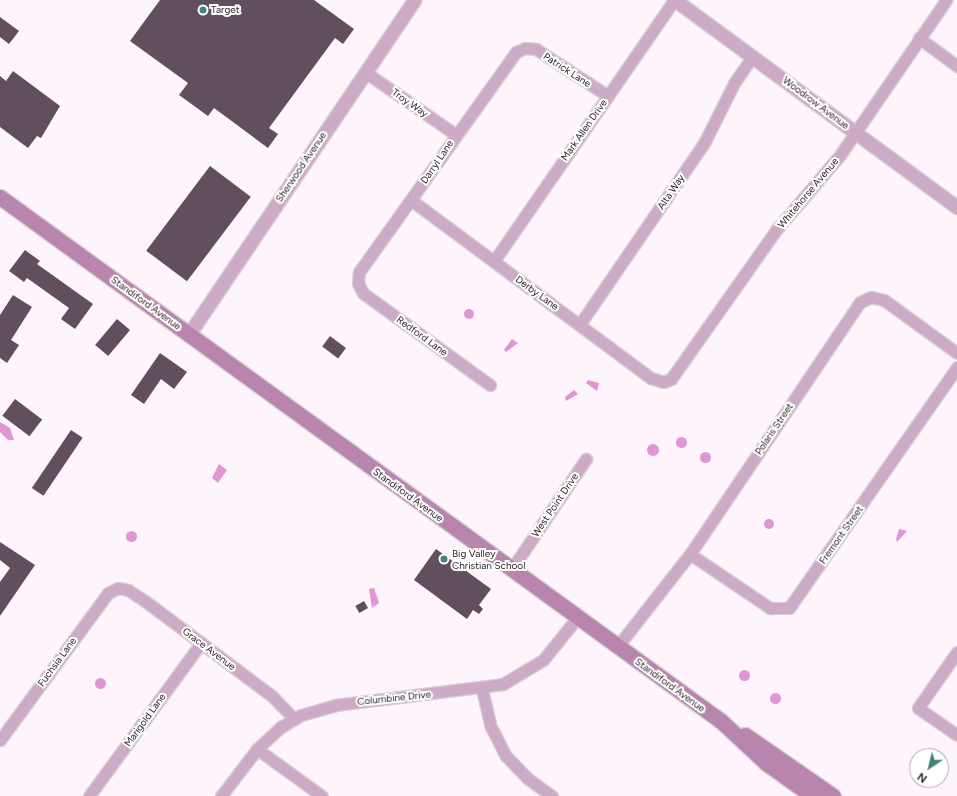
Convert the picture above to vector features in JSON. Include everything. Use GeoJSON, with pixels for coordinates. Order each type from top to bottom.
{"type":"FeatureCollection","features":[{"type":"Feature","properties":{"kind":"main road","name":"Standiford Avenue"},"geometry":{"type":"LineString","coordinates":[[0,197],[190,334],[577,618],[721,721],[766,763],[812,796]]}},
{"type":"Feature","properties":{"kind":"main road"},"geometry":{"type":"LineString","coordinates":[[721,721],[772,750],[833,796]]}},
{"type":"Feature","properties":{"kind":"street","name":"Sherwood Avenue"},"geometry":{"type":"LineString","coordinates":[[190,334],[414,0]]}},
{"type":"Feature","properties":{"kind":"street","name":"Woodrow Avenue"},"geometry":{"type":"LineString","coordinates":[[674,0],[753,56],[855,133],[957,207]]}},
{"type":"Feature","properties":{"kind":"street","name":"Mark Allen Drive"},"geometry":{"type":"LineString","coordinates":[[494,261],[674,0]]}},
{"type":"Feature","properties":{"kind":"street","name":"Whitehorse Avenue"},"geometry":{"type":"LineString","coordinates":[[665,381],[677,375],[777,229],[823,177],[946,0]]}},
{"type":"Feature","properties":{"kind":"street"},"geometry":{"type":"LineString","coordinates":[[920,38],[957,66]]}},
{"type":"Feature","properties":{"kind":"street","name":"Patrick Lane"},"geometry":{"type":"LineString","coordinates":[[525,48],[536,49],[608,96]]}},
{"type":"Feature","properties":{"kind":"street","name":"Darryl Lane"},"geometry":{"type":"LineString","coordinates":[[358,283],[360,272],[456,134],[516,52],[525,48]]}},
{"type":"Feature","properties":{"kind":"street","name":"Alta Way"},"geometry":{"type":"LineString","coordinates":[[580,324],[704,143],[731,88],[753,56]]}},
{"type":"Feature","properties":{"kind":"street","name":"Troy Way"},"geometry":{"type":"LineString","coordinates":[[365,72],[456,134]]}},
{"type":"Feature","properties":{"kind":"street","name":"Derby Lane"},"geometry":{"type":"LineString","coordinates":[[411,200],[651,378],[665,381]]}},
{"type":"Feature","properties":{"kind":"street","name":"Redford Lane"},"geometry":{"type":"LineString","coordinates":[[358,283],[363,293],[490,385]]}},
{"type":"Feature","properties":{"kind":"street","name":"Polaris Street"},"geometry":{"type":"LineString","coordinates":[[617,647],[690,554],[860,302],[871,297],[884,300],[957,353]]}},
{"type":"Feature","properties":{"kind":"street","name":"Fremont Street"},"geometry":{"type":"LineString","coordinates":[[690,554],[770,608],[789,608],[957,367]]}},
{"type":"Feature","properties":{"kind":"street","name":"West Point Drive"},"geometry":{"type":"LineString","coordinates":[[511,570],[586,459]]}},
{"type":"Feature","properties":{"kind":"street","name":"Grace Avenue"},"geometry":{"type":"LineString","coordinates":[[118,588],[128,590],[201,643],[272,696],[294,719]]}},
{"type":"Feature","properties":{"kind":"street","name":"Fuchsia Lane"},"geometry":{"type":"LineString","coordinates":[[0,740],[108,593],[118,588]]}},
{"type":"Feature","properties":{"kind":"street","name":"Columbine Drive"},"geometry":{"type":"LineString","coordinates":[[221,796],[257,748],[294,719],[335,705],[482,689],[503,684],[532,669],[556,647],[577,618]]}},
{"type":"Feature","properties":{"kind":"street","name":"Marigold Lane"},"geometry":{"type":"LineString","coordinates":[[89,796],[201,643]]}},
{"type":"Feature","properties":{"kind":"street"},"geometry":{"type":"LineString","coordinates":[[957,652],[918,708],[957,735]]}},
{"type":"Feature","properties":{"kind":"street"},"geometry":{"type":"LineString","coordinates":[[482,689],[497,741],[516,768],[547,795]]}},
{"type":"Feature","properties":{"kind":"street"},"geometry":{"type":"LineString","coordinates":[[257,748],[322,796]]}},
{"type":"Feature","properties":{"kind":"shaded area"},"geometry":{"type":"Polygon","coordinates":[[[467,309],[471,309],[473,310],[473,318],[467,319],[464,316],[464,312],[467,309]]]}},
{"type":"Feature","properties":{"kind":"shaded area"},"geometry":{"type":"Polygon","coordinates":[[[512,339],[518,343],[506,352],[504,350],[512,339]]]}},
{"type":"Feature","properties":{"kind":"shaded area"},"geometry":{"type":"Polygon","coordinates":[[[588,380],[599,383],[597,391],[586,383],[588,380]]]}},
{"type":"Feature","properties":{"kind":"shaded area"},"geometry":{"type":"Polygon","coordinates":[[[574,390],[578,394],[566,401],[565,397],[574,390]]]}},
{"type":"Feature","properties":{"kind":"shaded area"},"geometry":{"type":"Polygon","coordinates":[[[0,422],[10,428],[14,440],[8,440],[0,432],[0,422]]]}},
{"type":"Feature","properties":{"kind":"shaded area"},"geometry":{"type":"Polygon","coordinates":[[[679,437],[683,437],[685,438],[685,446],[679,447],[676,444],[676,440],[679,437]]]}},
{"type":"Feature","properties":{"kind":"shaded area"},"geometry":{"type":"Polygon","coordinates":[[[653,444],[657,446],[659,450],[657,454],[653,456],[649,454],[647,450],[649,446],[653,444]]]}},
{"type":"Feature","properties":{"kind":"shaded area"},"geometry":{"type":"Polygon","coordinates":[[[703,452],[707,452],[709,453],[709,461],[703,462],[700,459],[700,455],[703,452]]]}},
{"type":"Feature","properties":{"kind":"shaded area"},"geometry":{"type":"Polygon","coordinates":[[[219,464],[227,470],[218,483],[212,478],[219,464]]]}},
{"type":"Feature","properties":{"kind":"shaded area"},"geometry":{"type":"Polygon","coordinates":[[[767,519],[771,519],[773,520],[773,528],[767,529],[764,526],[764,522],[767,519]]]}},
{"type":"Feature","properties":{"kind":"shaded area"},"geometry":{"type":"Polygon","coordinates":[[[899,529],[907,531],[897,542],[896,539],[899,529]]]}},
{"type":"Feature","properties":{"kind":"shaded area"},"geometry":{"type":"Polygon","coordinates":[[[131,530],[135,532],[137,536],[135,540],[131,542],[127,540],[125,536],[127,532],[131,530]]]}},
{"type":"Feature","properties":{"kind":"shaded area"},"geometry":{"type":"Polygon","coordinates":[[[374,588],[379,603],[372,608],[369,589],[374,588]]]}},
{"type":"Feature","properties":{"kind":"shaded area"},"geometry":{"type":"Polygon","coordinates":[[[742,670],[746,670],[748,671],[748,679],[742,680],[739,677],[739,673],[742,670]]]}},
{"type":"Feature","properties":{"kind":"shaded area"},"geometry":{"type":"Polygon","coordinates":[[[98,678],[102,678],[104,679],[104,687],[98,688],[95,685],[95,681],[98,678]]]}},
{"type":"Feature","properties":{"kind":"shaded area"},"geometry":{"type":"Polygon","coordinates":[[[773,693],[777,693],[779,694],[779,702],[773,703],[770,700],[770,696],[773,693]]]}},
{"type":"Feature","properties":{"kind":"building"},"geometry":{"type":"Polygon","coordinates":[[[160,0],[314,0],[354,29],[343,44],[335,38],[269,128],[278,134],[268,148],[214,108],[208,116],[179,95],[188,83],[130,41],[160,0]]]}},
{"type":"Feature","properties":{"kind":"building"},"geometry":{"type":"Polygon","coordinates":[[[0,17],[19,31],[9,44],[0,37],[0,17]]]}},
{"type":"Feature","properties":{"kind":"building"},"geometry":{"type":"Polygon","coordinates":[[[13,71],[60,106],[41,138],[37,136],[28,148],[0,127],[0,76],[6,81],[13,71]]]}},
{"type":"Feature","properties":{"kind":"building"},"geometry":{"type":"Polygon","coordinates":[[[210,166],[251,197],[187,281],[146,251],[210,166]]]}},
{"type":"Feature","properties":{"kind":"building"},"geometry":{"type":"Polygon","coordinates":[[[25,250],[40,261],[37,264],[93,304],[75,329],[61,319],[69,308],[27,278],[24,282],[9,271],[25,250]]]}},
{"type":"Feature","properties":{"kind":"building"},"geometry":{"type":"Polygon","coordinates":[[[13,295],[32,307],[11,340],[19,345],[7,363],[0,358],[0,315],[13,295]]]}},
{"type":"Feature","properties":{"kind":"building"},"geometry":{"type":"Polygon","coordinates":[[[117,319],[130,330],[108,356],[95,345],[117,319]]]}},
{"type":"Feature","properties":{"kind":"building"},"geometry":{"type":"Polygon","coordinates":[[[330,336],[346,348],[338,358],[322,346],[330,336]]]}},
{"type":"Feature","properties":{"kind":"building"},"geometry":{"type":"Polygon","coordinates":[[[160,353],[187,372],[174,389],[161,379],[144,404],[131,395],[160,353]]]}},
{"type":"Feature","properties":{"kind":"building"},"geometry":{"type":"Polygon","coordinates":[[[15,399],[42,419],[30,436],[2,416],[15,399]]]}},
{"type":"Feature","properties":{"kind":"building"},"geometry":{"type":"Polygon","coordinates":[[[71,430],[83,438],[43,496],[32,488],[71,430]]]}},
{"type":"Feature","properties":{"kind":"building"},"geometry":{"type":"Polygon","coordinates":[[[0,542],[35,565],[0,616],[0,582],[10,568],[0,560],[0,542]]]}},
{"type":"Feature","properties":{"kind":"building"},"geometry":{"type":"Polygon","coordinates":[[[436,549],[491,589],[479,605],[483,609],[479,614],[473,610],[467,619],[414,580],[436,549]]]}},
{"type":"Feature","properties":{"kind":"building"},"geometry":{"type":"Polygon","coordinates":[[[364,601],[368,608],[359,613],[355,606],[364,601]]]}},
{"type":"Feature","properties":{"kind":"place","name":"Target"},"geometry":{"type":"Point","coordinates":[203,10]}},
{"type":"Feature","properties":{"kind":"place","name":"Big Valley Christian School"},"geometry":{"type":"Point","coordinates":[444,559]}}]}
